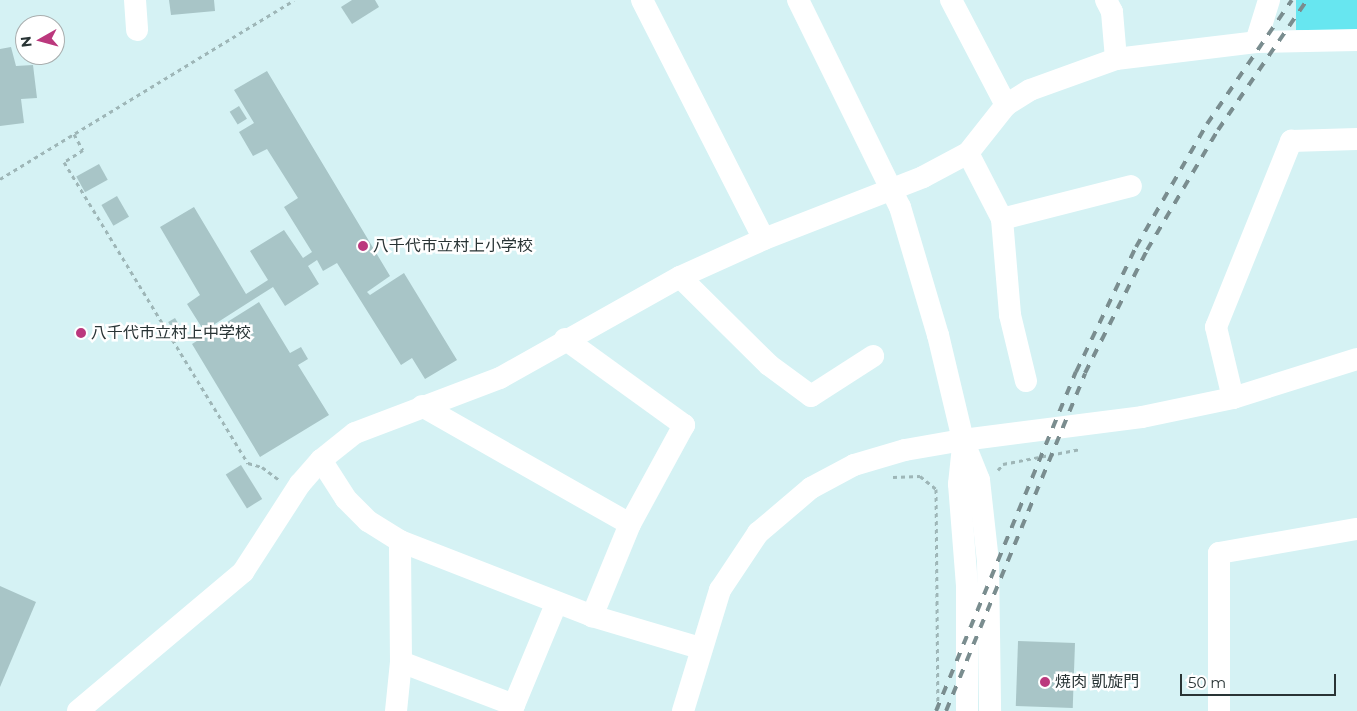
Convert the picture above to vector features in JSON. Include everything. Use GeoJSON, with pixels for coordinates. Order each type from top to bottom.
{"type":"FeatureCollection","features":[{"type":"Feature","properties":{"kind":"street"},"geometry":{"type":"LineString","coordinates":[[135,0],[137,30]]}},
{"type":"Feature","properties":{"kind":"street"},"geometry":{"type":"LineString","coordinates":[[642,0],[764,239]]}},
{"type":"Feature","properties":{"kind":"street"},"geometry":{"type":"LineString","coordinates":[[798,0],[900,207],[938,335],[963,440],[978,480],[988,561],[990,711]]}},
{"type":"Feature","properties":{"kind":"street"},"geometry":{"type":"LineString","coordinates":[[951,0],[1006,106]]}},
{"type":"Feature","properties":{"kind":"street"},"geometry":{"type":"LineString","coordinates":[[1106,0],[1112,12],[1116,59]]}},
{"type":"Feature","properties":{"kind":"street"},"geometry":{"type":"LineString","coordinates":[[1256,42],[1269,0]]}},
{"type":"Feature","properties":{"kind":"street"},"geometry":{"type":"LineString","coordinates":[[78,711],[243,572],[294,493],[321,460],[355,432],[500,378],[680,277],[764,239],[825,217],[923,177],[968,153],[1006,106],[1030,90],[1116,59],[1256,42],[1357,40]]}},
{"type":"Feature","properties":{"kind":"street"},"geometry":{"type":"LineString","coordinates":[[1233,398],[1216,327],[1291,141],[1357,139]]}},
{"type":"Feature","properties":{"kind":"street"},"geometry":{"type":"LineString","coordinates":[[968,153],[1002,219],[1010,315],[1026,381]]}},
{"type":"Feature","properties":{"kind":"street"},"geometry":{"type":"LineString","coordinates":[[1002,219],[1131,186]]}},
{"type":"Feature","properties":{"kind":"street"},"geometry":{"type":"LineString","coordinates":[[680,277],[769,365],[811,396],[873,356]]}},
{"type":"Feature","properties":{"kind":"street"},"geometry":{"type":"LineString","coordinates":[[565,340],[684,425],[630,524],[592,616]]}},
{"type":"Feature","properties":{"kind":"street"},"geometry":{"type":"LineString","coordinates":[[682,711],[700,648],[720,590],[758,533],[811,488],[854,465],[905,450],[963,440],[1142,417],[1233,398],[1357,359]]}},
{"type":"Feature","properties":{"kind":"street"},"geometry":{"type":"LineString","coordinates":[[422,406],[630,524]]}},
{"type":"Feature","properties":{"kind":"street"},"geometry":{"type":"LineString","coordinates":[[963,440],[959,484],[967,586],[967,711]]}},
{"type":"Feature","properties":{"kind":"street"},"geometry":{"type":"LineString","coordinates":[[321,460],[346,499],[368,521],[400,541],[556,604],[700,648]]}},
{"type":"Feature","properties":{"kind":"street"},"geometry":{"type":"LineString","coordinates":[[1219,711],[1219,553],[1357,529]]}},
{"type":"Feature","properties":{"kind":"street"},"geometry":{"type":"LineString","coordinates":[[396,711],[401,662],[400,541]]}},
{"type":"Feature","properties":{"kind":"street"},"geometry":{"type":"LineString","coordinates":[[401,662],[514,706],[556,604]]}},
{"type":"Feature","properties":{"kind":"path"},"geometry":{"type":"LineString","coordinates":[[0,179],[294,0]]}},
{"type":"Feature","properties":{"kind":"path"},"geometry":{"type":"LineString","coordinates":[[74,134],[83,150],[64,162],[248,463],[262,467],[294,493]]}},
{"type":"Feature","properties":{"kind":"path"},"geometry":{"type":"LineString","coordinates":[[992,477],[1003,464],[1088,447]]}},
{"type":"Feature","properties":{"kind":"path"},"geometry":{"type":"LineString","coordinates":[[882,478],[920,476],[936,489],[938,711]]}},
{"type":"Feature","properties":{"kind":"shaded area"},"geometry":{"type":"Polygon","coordinates":[[[1296,0],[1357,0],[1357,30],[1296,30],[1296,0]]]}},
{"type":"Feature","properties":{"kind":"building"},"geometry":{"type":"Polygon","coordinates":[[[169,0],[214,0],[215,11],[171,15],[169,0]]]}},
{"type":"Feature","properties":{"kind":"building"},"geometry":{"type":"Polygon","coordinates":[[[352,0],[375,0],[379,7],[352,24],[341,7],[352,0]]]}},
{"type":"Feature","properties":{"kind":"building"},"geometry":{"type":"Polygon","coordinates":[[[11,47],[16,66],[33,65],[37,98],[21,99],[24,123],[0,126],[0,49],[11,47]]]}},
{"type":"Feature","properties":{"kind":"building"},"geometry":{"type":"Polygon","coordinates":[[[267,71],[390,276],[367,292],[370,295],[404,273],[457,360],[425,379],[412,358],[401,365],[337,263],[323,271],[317,260],[308,266],[319,284],[285,306],[273,287],[204,331],[187,304],[200,295],[160,227],[194,207],[246,294],[268,280],[250,251],[284,230],[303,258],[312,252],[284,207],[298,198],[267,149],[253,156],[239,132],[254,123],[234,90],[267,71]]]}},
{"type":"Feature","properties":{"kind":"building"},"geometry":{"type":"Polygon","coordinates":[[[239,106],[247,119],[238,125],[230,112],[239,106]]]}},
{"type":"Feature","properties":{"kind":"building"},"geometry":{"type":"Polygon","coordinates":[[[99,164],[108,180],[85,192],[76,177],[99,164]]]}},
{"type":"Feature","properties":{"kind":"building"},"geometry":{"type":"Polygon","coordinates":[[[117,196],[129,217],[113,226],[101,205],[117,196]]]}},
{"type":"Feature","properties":{"kind":"building"},"geometry":{"type":"Polygon","coordinates":[[[259,302],[290,353],[301,347],[308,359],[298,365],[329,415],[260,457],[192,344],[259,302]]]}},
{"type":"Feature","properties":{"kind":"building"},"geometry":{"type":"Polygon","coordinates":[[[175,318],[181,328],[174,332],[168,322],[175,318]]]}},
{"type":"Feature","properties":{"kind":"building"},"geometry":{"type":"Polygon","coordinates":[[[241,465],[262,499],[247,508],[226,475],[241,465]]]}},
{"type":"Feature","properties":{"kind":"building"},"geometry":{"type":"Polygon","coordinates":[[[0,586],[36,602],[0,687],[0,586]]]}},
{"type":"Feature","properties":{"kind":"building"},"geometry":{"type":"Polygon","coordinates":[[[1018,641],[1075,643],[1073,708],[1016,706],[1018,641]]]}},
{"type":"Feature","properties":{"kind":"railway"},"geometry":{"type":"LineString","coordinates":[[936,711],[1076,372],[1136,247],[1207,124],[1292,0]]}},
{"type":"Feature","properties":{"kind":"railway"},"geometry":{"type":"LineString","coordinates":[[946,711],[1085,373],[1147,250],[1218,130],[1307,0]]}},
{"type":"Feature","properties":{"kind":"place","name":"八千代市立村上小学校"},"geometry":{"type":"Point","coordinates":[363,246]}},
{"type":"Feature","properties":{"kind":"place","name":"八千代市立村上中学校"},"geometry":{"type":"Point","coordinates":[81,333]}},
{"type":"Feature","properties":{"kind":"place","name":"焼肉 凱旋門"},"geometry":{"type":"Point","coordinates":[1045,682]}}]}
